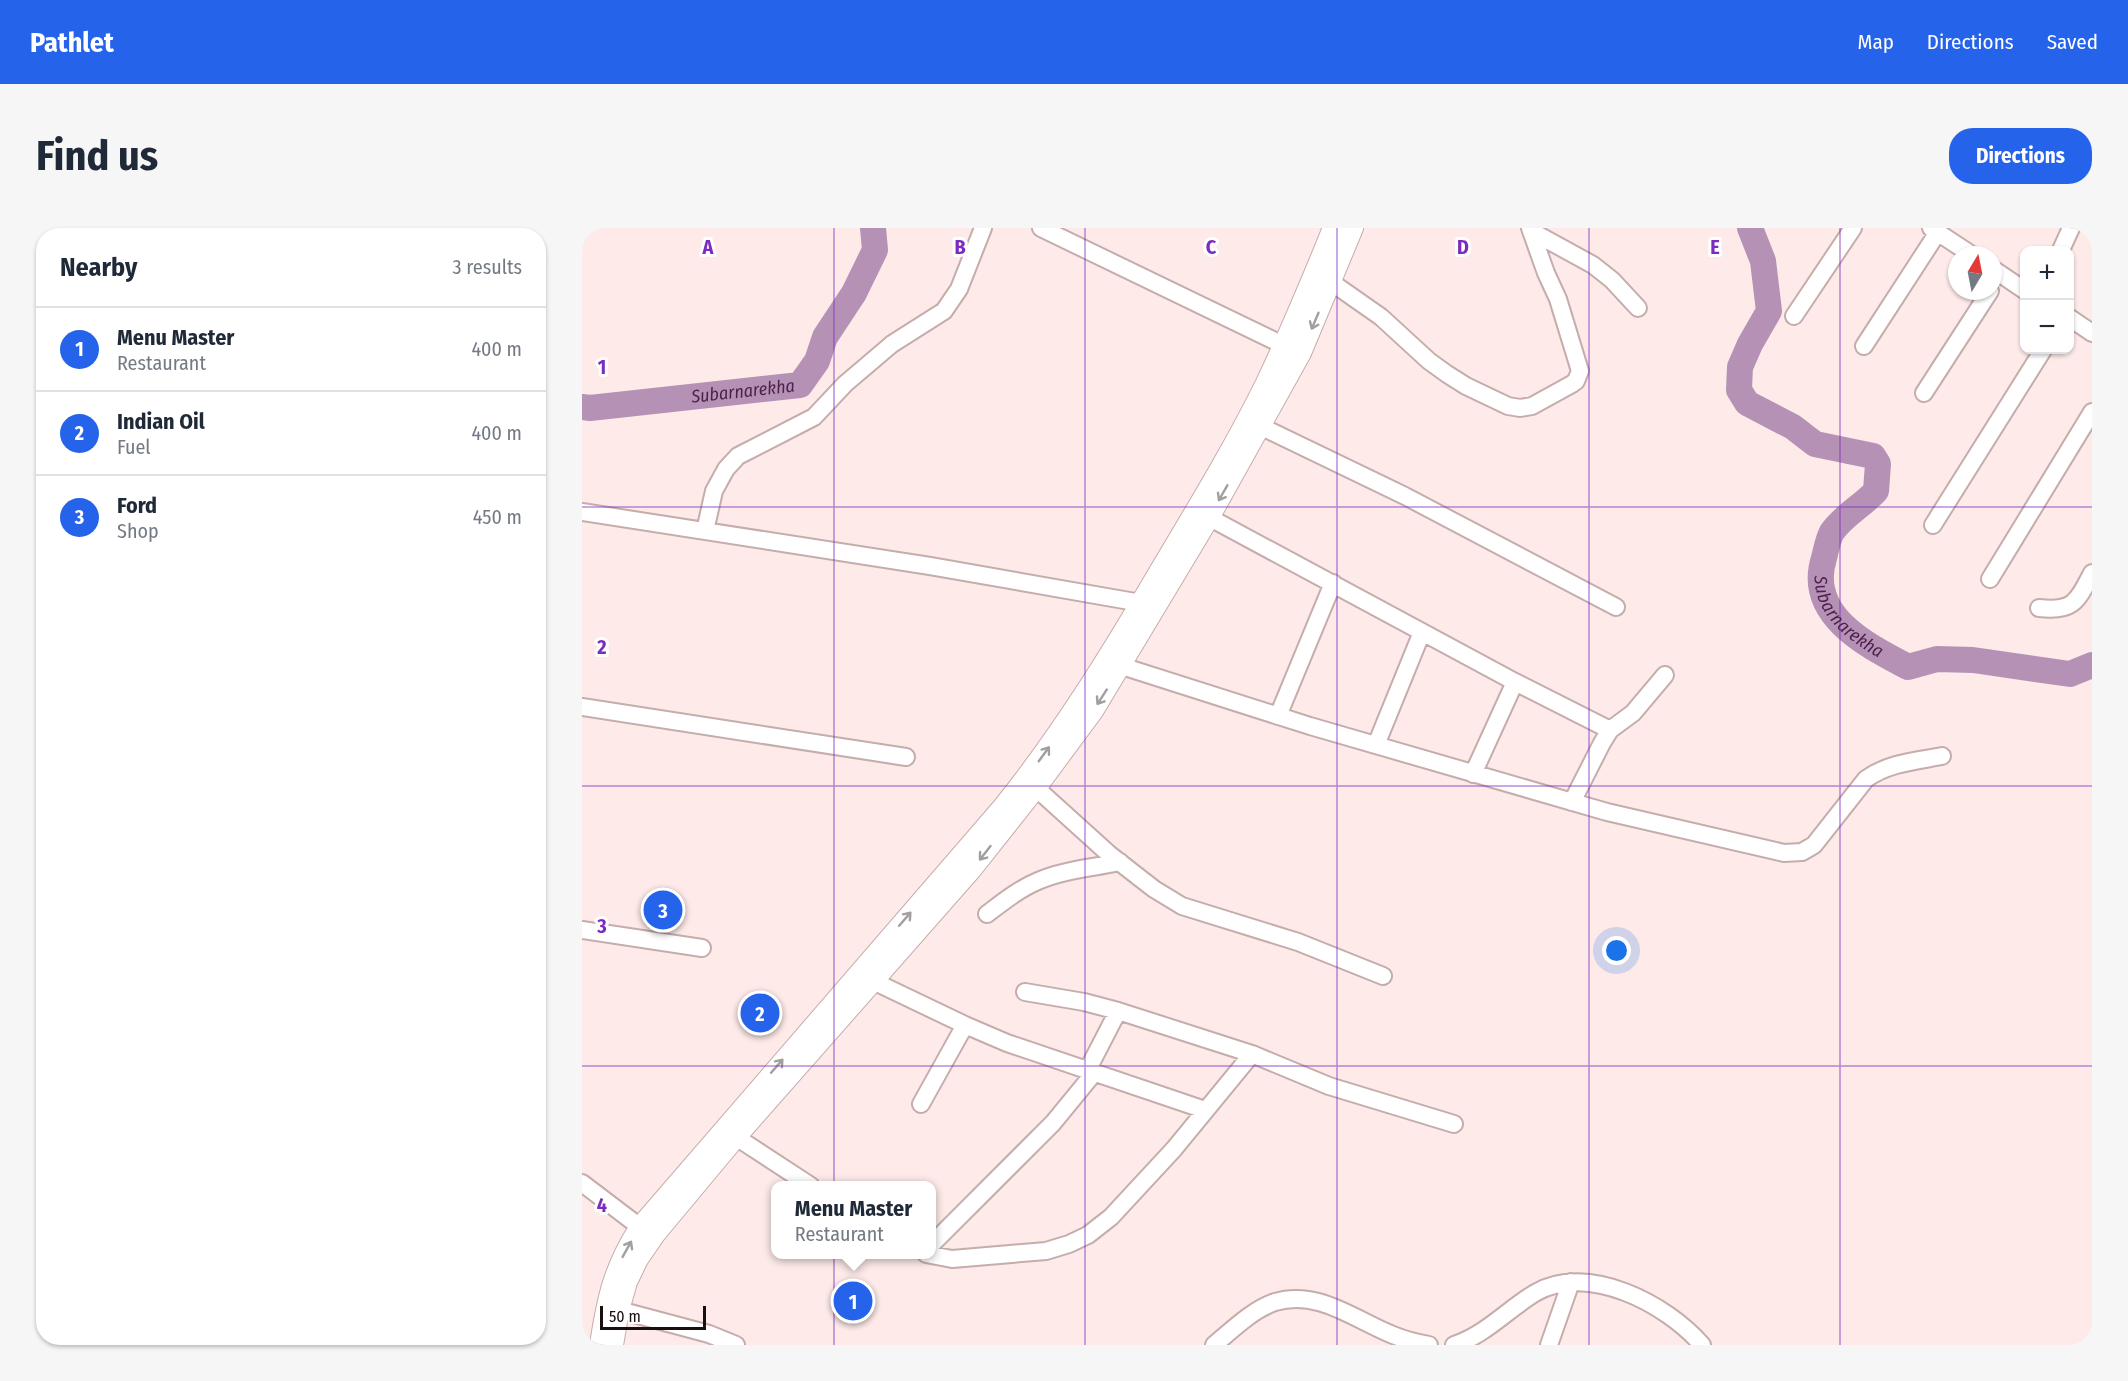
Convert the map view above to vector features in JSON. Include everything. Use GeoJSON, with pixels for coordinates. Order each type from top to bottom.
{"type":"FeatureCollection","features":[{"type":"Feature","properties":{"kind":"main road"},"geometry":{"type":"LineString","coordinates":[[600,1345],[605,1306],[617,1269],[640,1227],[762,1095],[866,976],[1026,778],[1113,664],[1202,514],[1228,454],[1283,345],[1333,228]]}},
{"type":"Feature","properties":{"kind":"main road"},"geometry":{"type":"LineString","coordinates":[[866,976],[972,870],[1077,734],[1141,603],[1262,427],[1301,353],[1353,228]]}},
{"type":"Feature","properties":{"kind":"main road"},"geometry":{"type":"LineString","coordinates":[[613,1345],[627,1282],[638,1259],[679,1204],[736,1137],[762,1095]]}},
{"type":"Feature","properties":{"kind":"street"},"geometry":{"type":"LineString","coordinates":[[705,531],[714,491],[726,469],[738,456],[814,417],[845,384],[892,344],[944,311],[959,289],[983,228]]}},
{"type":"Feature","properties":{"kind":"street"},"geometry":{"type":"LineString","coordinates":[[1041,228],[1283,345]]}},
{"type":"Feature","properties":{"kind":"street"},"geometry":{"type":"LineString","coordinates":[[1794,316],[1853,228]]}},
{"type":"Feature","properties":{"kind":"street"},"geometry":{"type":"LineString","coordinates":[[2063,246],[2071,228]]}},
{"type":"Feature","properties":{"kind":"street"},"geometry":{"type":"LineString","coordinates":[[1331,282],[1381,317],[1429,361],[1466,386],[1508,405],[1520,408],[1532,406],[1572,384],[1576,381],[1580,371],[1558,298],[1530,230]]}},
{"type":"Feature","properties":{"kind":"street"},"geometry":{"type":"LineString","coordinates":[[1530,230],[1593,265],[1612,280],[1638,308]]}},
{"type":"Feature","properties":{"kind":"street"},"geometry":{"type":"LineString","coordinates":[[1864,346],[1935,230],[1959,246]]}},
{"type":"Feature","properties":{"kind":"street"},"geometry":{"type":"LineString","coordinates":[[2002,280],[2020,288]]}},
{"type":"Feature","properties":{"kind":"street"},"geometry":{"type":"LineString","coordinates":[[1924,393],[1984,300]]}},
{"type":"Feature","properties":{"kind":"street"},"geometry":{"type":"LineString","coordinates":[[2074,321],[2092,333]]}},
{"type":"Feature","properties":{"kind":"street"},"geometry":{"type":"LineString","coordinates":[[1933,525],[2040,354]]}},
{"type":"Feature","properties":{"kind":"street"},"geometry":{"type":"LineString","coordinates":[[1990,579],[2092,412]]}},
{"type":"Feature","properties":{"kind":"street"},"geometry":{"type":"LineString","coordinates":[[1262,427],[1405,496],[1616,607]]}},
{"type":"Feature","properties":{"kind":"street"},"geometry":{"type":"LineString","coordinates":[[582,512],[930,566],[1141,603]]}},
{"type":"Feature","properties":{"kind":"street"},"geometry":{"type":"LineString","coordinates":[[1202,514],[1515,682],[1610,730]]}},
{"type":"Feature","properties":{"kind":"street"},"geometry":{"type":"LineString","coordinates":[[2039,608],[2058,610],[2071,606],[2092,573]]}},
{"type":"Feature","properties":{"kind":"street"},"geometry":{"type":"LineString","coordinates":[[1278,716],[1333,583]]}},
{"type":"Feature","properties":{"kind":"street"},"geometry":{"type":"LineString","coordinates":[[1376,746],[1422,632]]}},
{"type":"Feature","properties":{"kind":"street"},"geometry":{"type":"LineString","coordinates":[[1113,664],[1376,746],[1572,802],[1784,853],[1802,852],[1814,845],[1866,779],[1875,772],[1891,766],[1942,756]]}},
{"type":"Feature","properties":{"kind":"street"},"geometry":{"type":"LineString","coordinates":[[1572,802],[1610,730],[1633,713],[1665,675]]}},
{"type":"Feature","properties":{"kind":"street"},"geometry":{"type":"LineString","coordinates":[[1473,774],[1515,682]]}},
{"type":"Feature","properties":{"kind":"street"},"geometry":{"type":"LineString","coordinates":[[582,707],[906,757]]}},
{"type":"Feature","properties":{"kind":"street"},"geometry":{"type":"LineString","coordinates":[[1036,788],[1120,862],[1154,889],[1182,906],[1299,942],[1383,976]]}},
{"type":"Feature","properties":{"kind":"street"},"geometry":{"type":"LineString","coordinates":[[987,914],[1012,895],[1037,881],[1061,873],[1120,862]]}},
{"type":"Feature","properties":{"kind":"street"},"geometry":{"type":"LineString","coordinates":[[583,936],[702,948]]}},
{"type":"Feature","properties":{"kind":"street"},"geometry":{"type":"LineString","coordinates":[[866,976],[1007,1043],[1204,1110]]}},
{"type":"Feature","properties":{"kind":"street"},"geometry":{"type":"LineString","coordinates":[[1026,992],[1118,1011],[1252,1054],[1329,1086],[1454,1124]]}},
{"type":"Feature","properties":{"kind":"street"},"geometry":{"type":"LineString","coordinates":[[936,1240],[1053,1123],[1090,1072],[1118,1011]]}},
{"type":"Feature","properties":{"kind":"street"},"geometry":{"type":"LineString","coordinates":[[921,1104],[965,1025]]}},
{"type":"Feature","properties":{"kind":"street"},"geometry":{"type":"LineString","coordinates":[[936,1257],[952,1259],[1046,1251],[1088,1235],[1111,1217],[1174,1149],[1252,1054]]}},
{"type":"Feature","properties":{"kind":"street"},"geometry":{"type":"LineString","coordinates":[[736,1137],[805,1181]]}},
{"type":"Feature","properties":{"kind":"street"},"geometry":{"type":"LineString","coordinates":[[582,1183],[640,1227]]}},
{"type":"Feature","properties":{"kind":"street"},"geometry":{"type":"LineString","coordinates":[[1454,1345],[1477,1335],[1535,1293],[1557,1283],[1571,1282],[1614,1289],[1647,1302],[1678,1322],[1702,1345]]}},
{"type":"Feature","properties":{"kind":"street"},"geometry":{"type":"LineString","coordinates":[[1549,1345],[1571,1282]]}},
{"type":"Feature","properties":{"kind":"street"},"geometry":{"type":"LineString","coordinates":[[1214,1345],[1251,1316],[1273,1303],[1294,1298],[1311,1299],[1394,1335],[1429,1345]]}},
{"type":"Feature","properties":{"kind":"street"},"geometry":{"type":"LineString","coordinates":[[619,1310],[709,1334],[736,1345]]}},
{"type":"Feature","properties":{"kind":"waterway","name":"Subarnarekha"},"geometry":{"type":"LineString","coordinates":[[582,407],[800,385],[817,361],[825,337],[854,293],[875,250],[873,228]]}},
{"type":"Feature","properties":{"kind":"waterway","name":"Subarnarekha"},"geometry":{"type":"LineString","coordinates":[[1750,228],[1763,261],[1769,311],[1740,367],[1739,390],[1747,403],[1793,427],[1815,444],[1873,456],[1878,464],[1876,491],[1837,526],[1828,541],[1821,578],[1824,596],[1832,612],[1858,638],[1908,667],[1937,659],[1973,660],[2070,674],[2092,665]]}},
{"type":"Feature","properties":{"kind":"place","name":"Ford"},"geometry":{"type":"Point","coordinates":[663,910]}},
{"type":"Feature","properties":{"kind":"place","name":"Indian Oil"},"geometry":{"type":"Point","coordinates":[760,1013]}},
{"type":"Feature","properties":{"kind":"place","name":"Menu Master"},"geometry":{"type":"Point","coordinates":[853,1301]}}]}
